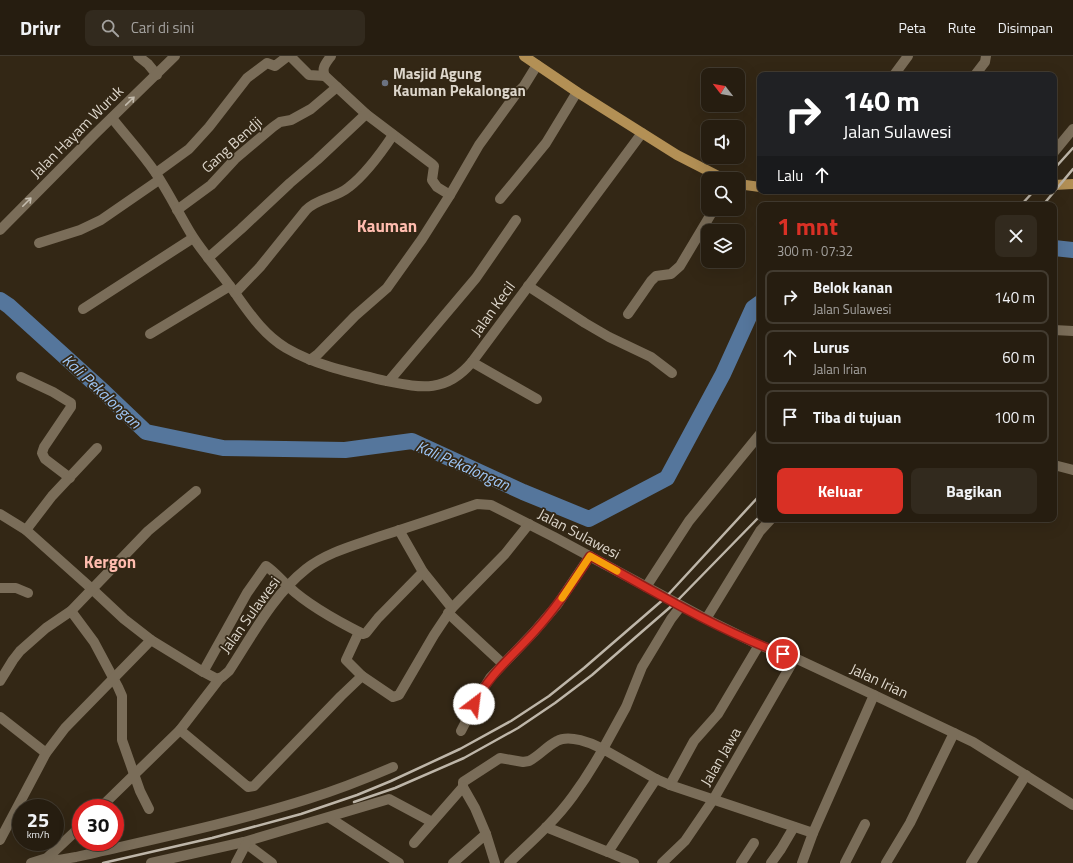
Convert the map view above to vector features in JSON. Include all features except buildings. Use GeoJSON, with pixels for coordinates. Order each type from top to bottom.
{"type":"FeatureCollection","features":[{"type":"Feature","properties":{"kind":"main road"},"geometry":{"type":"LineString","coordinates":[[532,60],[577,92],[677,155],[710,172]]}},
{"type":"Feature","properties":{"kind":"main road"},"geometry":{"type":"LineString","coordinates":[[1057,185],[1073,184]]}},
{"type":"Feature","properties":{"kind":"main road"},"geometry":{"type":"LineString","coordinates":[[745,185],[757,187]]}},
{"type":"Feature","properties":{"kind":"street"},"geometry":{"type":"LineString","coordinates":[[138,56],[157,74]]}},
{"type":"Feature","properties":{"kind":"street","name":"Jalan Hayam Wuruk"},"geometry":{"type":"LineString","coordinates":[[0,230],[176,56]]}},
{"type":"Feature","properties":{"kind":"street"},"geometry":{"type":"LineString","coordinates":[[39,244],[80,230],[101,220],[157,176],[189,148],[209,127],[247,78],[266,63],[274,66],[289,56],[310,75],[325,76]]}},
{"type":"Feature","properties":{"kind":"street"},"geometry":{"type":"LineString","coordinates":[[331,56],[323,67],[325,76],[366,114],[432,164],[434,166],[432,180],[437,187],[450,195]]}},
{"type":"Feature","properties":{"kind":"street"},"geometry":{"type":"LineString","coordinates":[[896,72],[908,56]]}},
{"type":"Feature","properties":{"kind":"street"},"geometry":{"type":"LineString","coordinates":[[977,72],[985,62],[986,56]]}},
{"type":"Feature","properties":{"kind":"street"},"geometry":{"type":"LineString","coordinates":[[310,360],[318,354],[355,316],[387,288],[422,239],[479,145],[516,94],[524,86],[532,60]]}},
{"type":"Feature","properties":{"kind":"street","name":"Gang Bendji"},"geometry":{"type":"LineString","coordinates":[[177,210],[211,185],[235,159],[273,127],[280,122],[291,120],[311,109],[337,86]]}},
{"type":"Feature","properties":{"kind":"street"},"geometry":{"type":"LineString","coordinates":[[500,199],[546,143],[577,92]]}},
{"type":"Feature","properties":{"kind":"street"},"geometry":{"type":"LineString","coordinates":[[208,258],[366,114]]}},
{"type":"Feature","properties":{"kind":"street","name":"Jalan Kecil"},"geometry":{"type":"LineString","coordinates":[[112,118],[157,176],[194,238],[261,328],[286,348],[310,360],[342,371],[423,387],[438,385],[458,375],[472,362],[528,286],[560,246],[642,133]]}},
{"type":"Feature","properties":{"kind":"street"},"geometry":{"type":"LineString","coordinates":[[1057,148],[1073,129]]}},
{"type":"Feature","properties":{"kind":"street"},"geometry":{"type":"LineString","coordinates":[[150,334],[233,290],[260,267],[312,204],[318,200],[332,196],[349,188],[376,159],[393,135]]}},
{"type":"Feature","properties":{"kind":"street"},"geometry":{"type":"LineString","coordinates":[[628,314],[656,276],[671,274],[680,266],[710,216]]}},
{"type":"Feature","properties":{"kind":"street"},"geometry":{"type":"LineString","coordinates":[[389,381],[476,278],[516,220]]}},
{"type":"Feature","properties":{"kind":"street"},"geometry":{"type":"LineString","coordinates":[[83,309],[194,238]]}},
{"type":"Feature","properties":{"kind":"street"},"geometry":{"type":"LineString","coordinates":[[528,286],[609,337],[651,357],[672,373]]}},
{"type":"Feature","properties":{"kind":"street"},"geometry":{"type":"LineString","coordinates":[[1057,330],[1073,331]]}},
{"type":"Feature","properties":{"kind":"street"},"geometry":{"type":"LineString","coordinates":[[472,362],[538,399]]}},
{"type":"Feature","properties":{"kind":"street"},"geometry":{"type":"LineString","coordinates":[[21,377],[53,392],[71,404],[72,407],[44,447],[42,453],[46,459],[70,478]]}},
{"type":"Feature","properties":{"kind":"street"},"geometry":{"type":"LineString","coordinates":[[646,587],[689,521],[757,438]]}},
{"type":"Feature","properties":{"kind":"street"},"geometry":{"type":"LineString","coordinates":[[26,530],[52,496],[97,448]]}},
{"type":"Feature","properties":{"kind":"street"},"geometry":{"type":"LineString","coordinates":[[1057,466],[1073,470]]}},
{"type":"Feature","properties":{"kind":"street"},"geometry":{"type":"LineString","coordinates":[[0,681],[20,651],[46,628],[71,611],[148,531],[196,491]]}},
{"type":"Feature","properties":{"kind":"street","name":"Jalan Sulawesi"},"geometry":{"type":"LineString","coordinates":[[109,799],[180,730],[220,678],[229,671],[272,606],[288,586],[306,568],[318,560],[353,546],[476,504],[491,505],[590,556],[666,598]]}},
{"type":"Feature","properties":{"kind":"street"},"geometry":{"type":"LineString","coordinates":[[0,514],[26,530],[124,619],[151,640],[203,672],[215,678],[220,678]]}},
{"type":"Feature","properties":{"kind":"street"},"geometry":{"type":"LineString","coordinates":[[706,619],[760,531],[768,522]]}},
{"type":"Feature","properties":{"kind":"street"},"geometry":{"type":"LineString","coordinates":[[359,632],[346,660],[362,676],[393,697],[399,695],[434,635],[450,611],[505,554],[529,524]]}},
{"type":"Feature","properties":{"kind":"street"},"geometry":{"type":"LineString","coordinates":[[399,530],[423,572],[450,611],[502,664]]}},
{"type":"Feature","properties":{"kind":"street"},"geometry":{"type":"LineString","coordinates":[[461,731],[490,678],[534,632],[557,605],[590,556]]}},
{"type":"Feature","properties":{"kind":"street"},"geometry":{"type":"LineString","coordinates":[[203,672],[247,593],[266,566],[275,572],[302,598],[363,634],[366,633],[378,618],[423,572]]}},
{"type":"Feature","properties":{"kind":"street"},"geometry":{"type":"LineString","coordinates":[[0,588],[16,588],[28,593]]}},
{"type":"Feature","properties":{"kind":"street","name":"Jalan Irian"},"geometry":{"type":"LineString","coordinates":[[666,598],[759,645],[795,658],[973,742],[1073,805]]}},
{"type":"Feature","properties":{"kind":"street"},"geometry":{"type":"LineString","coordinates":[[509,863],[546,827],[573,797],[589,773],[626,707],[642,667],[671,619],[681,606]]}},
{"type":"Feature","properties":{"kind":"street"},"geometry":{"type":"LineString","coordinates":[[71,611],[94,642],[122,696],[122,740],[140,791],[150,809]]}},
{"type":"Feature","properties":{"kind":"street"},"geometry":{"type":"LineString","coordinates":[[0,840],[46,753],[65,728],[151,640]]}},
{"type":"Feature","properties":{"kind":"street"},"geometry":{"type":"LineString","coordinates":[[670,785],[694,741],[718,714],[744,673],[759,645]]}},
{"type":"Feature","properties":{"kind":"street","name":"Jalan Jawa"},"geometry":{"type":"LineString","coordinates":[[662,863],[685,842],[714,800],[795,658]]}},
{"type":"Feature","properties":{"kind":"street"},"geometry":{"type":"LineString","coordinates":[[180,730],[250,788],[254,786],[362,676]]}},
{"type":"Feature","properties":{"kind":"street"},"geometry":{"type":"LineString","coordinates":[[802,863],[813,833],[874,695]]}},
{"type":"Feature","properties":{"kind":"street"},"geometry":{"type":"LineString","coordinates":[[0,717],[46,753]]}},
{"type":"Feature","properties":{"kind":"street"},"geometry":{"type":"LineString","coordinates":[[886,863],[910,823],[954,733]]}},
{"type":"Feature","properties":{"kind":"street"},"geometry":{"type":"LineString","coordinates":[[414,843],[463,787],[462,784],[465,780],[496,760],[500,758],[523,762],[529,761],[559,740],[576,739],[585,741],[603,749],[656,779],[670,785],[813,833]]}},
{"type":"Feature","properties":{"kind":"street"},"geometry":{"type":"LineString","coordinates":[[30,863],[47,858],[59,860],[76,857],[242,818],[347,786],[393,767]]}},
{"type":"Feature","properties":{"kind":"street"},"geometry":{"type":"LineString","coordinates":[[971,863],[1026,774]]}},
{"type":"Feature","properties":{"kind":"street"},"geometry":{"type":"LineString","coordinates":[[608,852],[656,779]]}},
{"type":"Feature","properties":{"kind":"street"},"geometry":{"type":"LineString","coordinates":[[463,787],[475,808],[486,834],[495,863]]}},
{"type":"Feature","properties":{"kind":"street"},"geometry":{"type":"LineString","coordinates":[[151,863],[245,843],[389,799],[432,822]]}},
{"type":"Feature","properties":{"kind":"street"},"geometry":{"type":"LineString","coordinates":[[330,818],[399,863]]}},
{"type":"Feature","properties":{"kind":"street"},"geometry":{"type":"LineString","coordinates":[[845,863],[865,824]]}},
{"type":"Feature","properties":{"kind":"street"},"geometry":{"type":"LineString","coordinates":[[546,827],[634,863]]}},
{"type":"Feature","properties":{"kind":"street"},"geometry":{"type":"LineString","coordinates":[[771,863],[781,850],[794,827]]}},
{"type":"Feature","properties":{"kind":"street"},"geometry":{"type":"LineString","coordinates":[[47,858],[72,834]]}},
{"type":"Feature","properties":{"kind":"street"},"geometry":{"type":"LineString","coordinates":[[453,863],[486,834]]}},
{"type":"Feature","properties":{"kind":"street"},"geometry":{"type":"LineString","coordinates":[[236,863],[245,843]]}},
{"type":"Feature","properties":{"kind":"street"},"geometry":{"type":"LineString","coordinates":[[245,843],[272,863]]}},
{"type":"Feature","properties":{"kind":"street"},"geometry":{"type":"LineString","coordinates":[[741,863],[754,843]]}},
{"type":"Feature","properties":{"kind":"waterway","name":"Kali Pekalongan"},"geometry":{"type":"LineString","coordinates":[[1057,248],[1073,250]]}},
{"type":"Feature","properties":{"kind":"waterway","name":"Kali Pekalongan"},"geometry":{"type":"LineString","coordinates":[[0,300],[9,306],[146,432],[223,448],[345,450],[412,441],[523,492],[589,519],[667,478],[723,374],[753,308],[757,305]]}},
{"type":"Feature","properties":{"kind":"railway"},"geometry":{"type":"LineString","coordinates":[[1057,166],[1073,148]]}},
{"type":"Feature","properties":{"kind":"railway"},"geometry":{"type":"LineString","coordinates":[[1057,188],[1073,169]]}},
{"type":"Feature","properties":{"kind":"railway"},"geometry":{"type":"LineString","coordinates":[[1024,202],[1031,194]]}},
{"type":"Feature","properties":{"kind":"railway"},"geometry":{"type":"LineString","coordinates":[[1046,202],[1052,194]]}},
{"type":"Feature","properties":{"kind":"railway"},"geometry":{"type":"LineString","coordinates":[[103,863],[212,838],[301,814],[357,795],[460,749],[511,721],[549,696],[665,598],[757,498]]}},
{"type":"Feature","properties":{"kind":"railway"},"geometry":{"type":"LineString","coordinates":[[354,802],[395,788],[464,758],[518,728],[555,703],[592,675],[675,603],[757,519]]}},
{"type":"Feature","properties":{"kind":"slow traffic"},"geometry":{"type":"LineString","coordinates":[[562,598],[590,556],[617,571]]}},
{"type":"Feature","properties":{"kind":"place","name":"Masjid Agung Kauman Pekalongan"},"geometry":{"type":"Point","coordinates":[385,83]}},
{"type":"Feature","properties":{"kind":"district","name":"Kauman"},"geometry":{"type":"Point","coordinates":[387,226]}},
{"type":"Feature","properties":{"kind":"district","name":"Kergon"},"geometry":{"type":"Point","coordinates":[110,562]}},
{"type":"Feature","properties":{"kind":"route"},"geometry":{"type":"LineString","coordinates":[[474,704],[490,678],[534,632],[557,605],[590,556],[706,619],[759,645],[783,654]]}}]}
